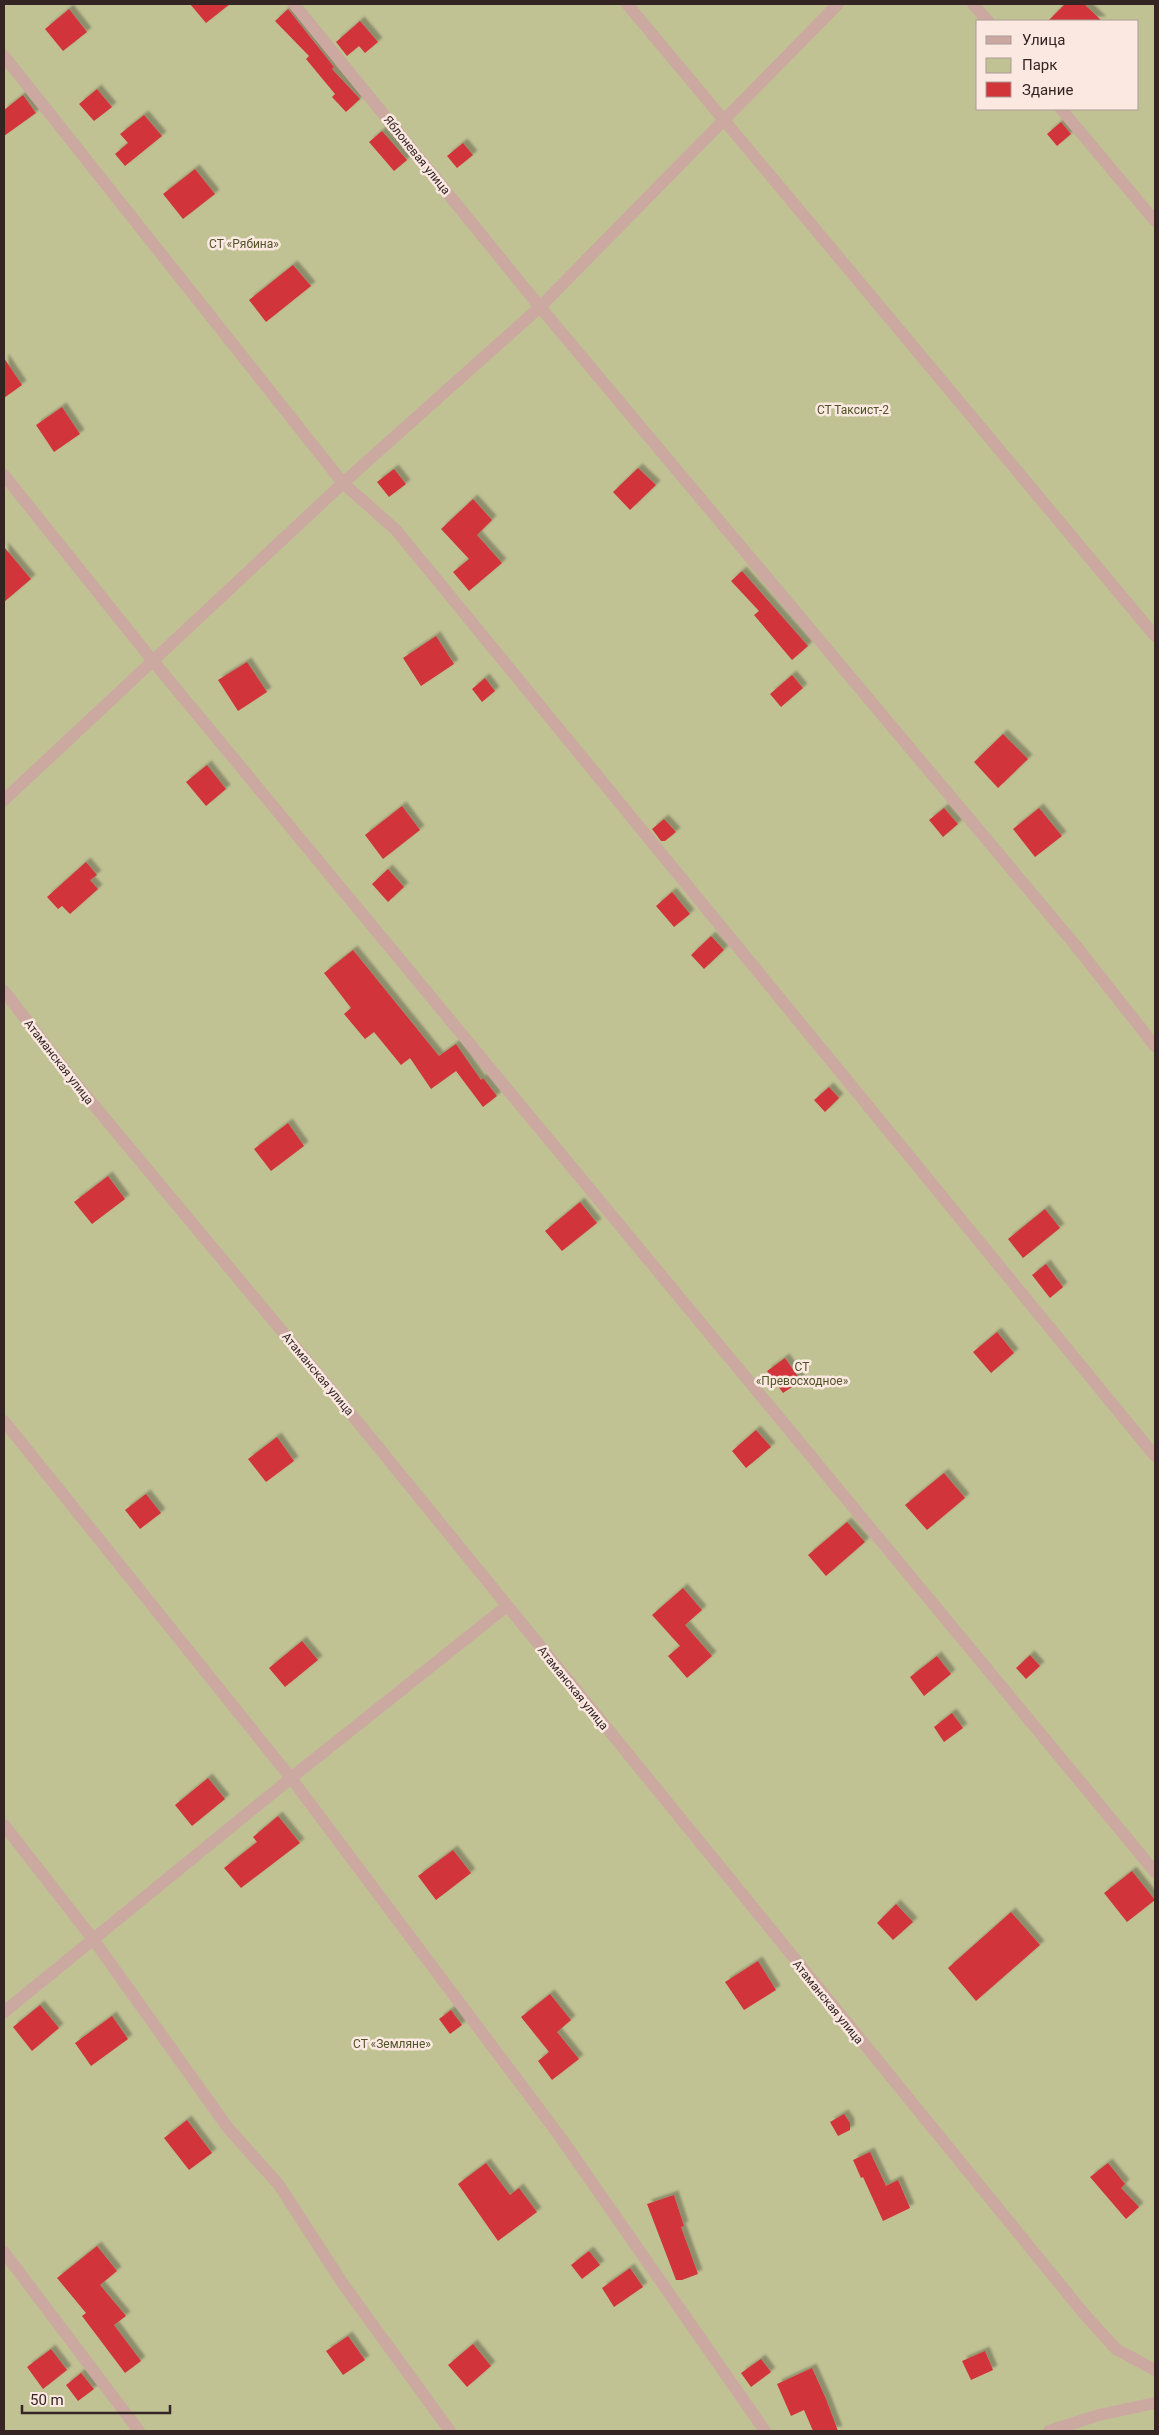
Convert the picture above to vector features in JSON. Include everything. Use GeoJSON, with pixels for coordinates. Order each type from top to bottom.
{"type":"FeatureCollection","features":[{"type":"Feature","properties":{"kind":"street","name":"Яблоневая улица"},"geometry":{"type":"LineString","coordinates":[[294,4],[540,307],[1076,946],[1155,1046]]}},
{"type":"Feature","properties":{"kind":"street"},"geometry":{"type":"LineString","coordinates":[[627,4],[1155,636]]}},
{"type":"Feature","properties":{"kind":"street"},"geometry":{"type":"LineString","coordinates":[[4,800],[343,483],[540,307],[838,4]]}},
{"type":"Feature","properties":{"kind":"street"},"geometry":{"type":"LineString","coordinates":[[973,4],[987,20]]}},
{"type":"Feature","properties":{"kind":"street"},"geometry":{"type":"LineString","coordinates":[[4,56],[343,483],[402,538],[1155,1456]]}},
{"type":"Feature","properties":{"kind":"street"},"geometry":{"type":"LineString","coordinates":[[1062,110],[1155,221]]}},
{"type":"Feature","properties":{"kind":"street"},"geometry":{"type":"LineString","coordinates":[[4,475],[153,661],[1155,1872]]}},
{"type":"Feature","properties":{"kind":"street","name":"Атаманская улица"},"geometry":{"type":"LineString","coordinates":[[4,991],[68,1074],[361,1426],[1085,2315],[1116,2349],[1155,2370]]}},
{"type":"Feature","properties":{"kind":"street"},"geometry":{"type":"LineString","coordinates":[[4,1421],[290,1778],[560,2138],[765,2431]]}},
{"type":"Feature","properties":{"kind":"street"},"geometry":{"type":"LineString","coordinates":[[4,2012],[290,1778],[507,1606]]}},
{"type":"Feature","properties":{"kind":"street"},"geometry":{"type":"LineString","coordinates":[[4,1825],[93,1939],[228,2128],[279,2185],[343,2284],[450,2431]]}},
{"type":"Feature","properties":{"kind":"street"},"geometry":{"type":"LineString","coordinates":[[4,2252],[139,2431]]}},
{"type":"Feature","properties":{"kind":"street"},"geometry":{"type":"LineString","coordinates":[[1050,2431],[1099,2415],[1155,2403]]}},
{"type":"Feature","properties":{"kind":"green space"},"geometry":{"type":"Polygon","coordinates":[[[4,4],[1155,4],[1155,2431],[4,2431],[4,4]]]}},
{"type":"Feature","properties":{"kind":"building"},"geometry":{"type":"Polygon","coordinates":[[[190,4],[230,4],[206,23],[190,4]]]}},
{"type":"Feature","properties":{"kind":"building"},"geometry":{"type":"Polygon","coordinates":[[[1065,4],[1084,4],[1101,20],[1049,20],[1065,4]]]}},
{"type":"Feature","properties":{"kind":"building"},"geometry":{"type":"Polygon","coordinates":[[[69,9],[87,32],[63,51],[45,29],[69,9]]]}},
{"type":"Feature","properties":{"kind":"building"},"geometry":{"type":"Polygon","coordinates":[[[288,9],[334,67],[332,69],[360,99],[346,112],[332,97],[335,94],[306,59],[309,56],[275,21],[288,9]]]}},
{"type":"Feature","properties":{"kind":"building"},"geometry":{"type":"Polygon","coordinates":[[[360,21],[378,42],[365,53],[359,46],[347,56],[336,42],[360,21]]]}},
{"type":"Feature","properties":{"kind":"building"},"geometry":{"type":"Polygon","coordinates":[[[97,89],[112,107],[94,121],[79,104],[97,89]]]}},
{"type":"Feature","properties":{"kind":"building"},"geometry":{"type":"Polygon","coordinates":[[[23,95],[36,113],[4,136],[4,110],[23,95]]]}},
{"type":"Feature","properties":{"kind":"building"},"geometry":{"type":"Polygon","coordinates":[[[144,115],[162,136],[125,166],[115,154],[128,143],[120,134],[144,115]]]}},
{"type":"Feature","properties":{"kind":"building"},"geometry":{"type":"Polygon","coordinates":[[[1061,122],[1071,134],[1057,146],[1047,134],[1061,122]]]}},
{"type":"Feature","properties":{"kind":"building"},"geometry":{"type":"Polygon","coordinates":[[[382,131],[407,160],[394,171],[369,142],[382,131]]]}},
{"type":"Feature","properties":{"kind":"building"},"geometry":{"type":"Polygon","coordinates":[[[463,143],[473,155],[457,168],[447,156],[463,143]]]}},
{"type":"Feature","properties":{"kind":"building"},"geometry":{"type":"Polygon","coordinates":[[[195,169],[215,194],[183,219],[163,194],[195,169]]]}},
{"type":"Feature","properties":{"kind":"building"},"geometry":{"type":"Polygon","coordinates":[[[293,265],[311,286],[266,322],[249,300],[293,265]]]}},
{"type":"Feature","properties":{"kind":"building"},"geometry":{"type":"Polygon","coordinates":[[[4,358],[22,385],[4,398],[4,358]]]}},
{"type":"Feature","properties":{"kind":"building"},"geometry":{"type":"Polygon","coordinates":[[[62,407],[80,434],[54,452],[36,425],[62,407]]]}},
{"type":"Feature","properties":{"kind":"building"},"geometry":{"type":"Polygon","coordinates":[[[638,468],[656,485],[630,510],[613,492],[638,468]]]}},
{"type":"Feature","properties":{"kind":"building"},"geometry":{"type":"Polygon","coordinates":[[[394,469],[406,484],[389,497],[377,482],[394,469]]]}},
{"type":"Feature","properties":{"kind":"building"},"geometry":{"type":"Polygon","coordinates":[[[473,499],[492,520],[477,535],[502,563],[469,591],[453,572],[469,559],[441,529],[473,499]]]}},
{"type":"Feature","properties":{"kind":"building"},"geometry":{"type":"Polygon","coordinates":[[[4,547],[31,579],[4,602],[4,547]]]}},
{"type":"Feature","properties":{"kind":"building"},"geometry":{"type":"Polygon","coordinates":[[[742,571],[808,646],[792,660],[754,615],[759,611],[731,581],[742,571]]]}},
{"type":"Feature","properties":{"kind":"building"},"geometry":{"type":"Polygon","coordinates":[[[436,636],[454,664],[421,686],[403,658],[436,636]]]}},
{"type":"Feature","properties":{"kind":"building"},"geometry":{"type":"Polygon","coordinates":[[[247,662],[267,692],[238,711],[218,680],[247,662]]]}},
{"type":"Feature","properties":{"kind":"building"},"geometry":{"type":"Polygon","coordinates":[[[792,675],[803,688],[781,707],[770,694],[792,675]]]}},
{"type":"Feature","properties":{"kind":"building"},"geometry":{"type":"Polygon","coordinates":[[[485,678],[495,691],[482,702],[472,689],[485,678]]]}},
{"type":"Feature","properties":{"kind":"building"},"geometry":{"type":"Polygon","coordinates":[[[1003,734],[1028,759],[998,788],[974,762],[1003,734]]]}},
{"type":"Feature","properties":{"kind":"building"},"geometry":{"type":"Polygon","coordinates":[[[207,765],[226,789],[206,806],[186,782],[207,765]]]}},
{"type":"Feature","properties":{"kind":"building"},"geometry":{"type":"Polygon","coordinates":[[[402,806],[420,830],[383,859],[365,835],[402,806]]]}},
{"type":"Feature","properties":{"kind":"building"},"geometry":{"type":"Polygon","coordinates":[[[944,808],[958,824],[943,837],[929,820],[944,808]]]}},
{"type":"Feature","properties":{"kind":"building"},"geometry":{"type":"Polygon","coordinates":[[[1039,808],[1062,836],[1035,857],[1013,829],[1039,808]]]}},
{"type":"Feature","properties":{"kind":"building"},"geometry":{"type":"Polygon","coordinates":[[[664,819],[676,832],[665,841],[661,841],[652,829],[664,819]]]}},
{"type":"Feature","properties":{"kind":"building"},"geometry":{"type":"Polygon","coordinates":[[[86,862],[97,875],[90,880],[98,889],[70,914],[62,906],[58,909],[47,897],[86,862]]]}},
{"type":"Feature","properties":{"kind":"building"},"geometry":{"type":"Polygon","coordinates":[[[388,869],[404,887],[388,902],[372,884],[388,869]]]}},
{"type":"Feature","properties":{"kind":"building"},"geometry":{"type":"Polygon","coordinates":[[[672,892],[690,914],[674,927],[656,906],[672,892]]]}},
{"type":"Feature","properties":{"kind":"building"},"geometry":{"type":"Polygon","coordinates":[[[711,936],[724,950],[704,969],[691,955],[711,936]]]}},
{"type":"Feature","properties":{"kind":"building"},"geometry":{"type":"Polygon","coordinates":[[[353,950],[439,1056],[456,1044],[481,1080],[483,1078],[497,1096],[483,1107],[456,1071],[431,1089],[410,1058],[401,1065],[374,1032],[365,1039],[344,1014],[351,1008],[324,973],[353,950]]]}},
{"type":"Feature","properties":{"kind":"building"},"geometry":{"type":"Polygon","coordinates":[[[829,1087],[839,1098],[825,1112],[814,1100],[829,1087]]]}},
{"type":"Feature","properties":{"kind":"building"},"geometry":{"type":"Polygon","coordinates":[[[288,1123],[304,1146],[271,1171],[254,1149],[288,1123]]]}},
{"type":"Feature","properties":{"kind":"building"},"geometry":{"type":"Polygon","coordinates":[[[108,1176],[125,1199],[92,1224],[74,1202],[108,1176]]]}},
{"type":"Feature","properties":{"kind":"building"},"geometry":{"type":"Polygon","coordinates":[[[580,1202],[597,1223],[562,1251],[545,1231],[580,1202]]]}},
{"type":"Feature","properties":{"kind":"building"},"geometry":{"type":"Polygon","coordinates":[[[1045,1209],[1060,1228],[1023,1258],[1008,1239],[1045,1209]]]}},
{"type":"Feature","properties":{"kind":"building"},"geometry":{"type":"Polygon","coordinates":[[[1046,1264],[1063,1287],[1050,1298],[1032,1275],[1046,1264]]]}},
{"type":"Feature","properties":{"kind":"building"},"geometry":{"type":"Polygon","coordinates":[[[997,1332],[1014,1353],[991,1373],[973,1352],[997,1332]]]}},
{"type":"Feature","properties":{"kind":"building"},"geometry":{"type":"Polygon","coordinates":[[[785,1358],[801,1381],[783,1393],[767,1371],[785,1358]]]}},
{"type":"Feature","properties":{"kind":"building"},"geometry":{"type":"Polygon","coordinates":[[[756,1430],[771,1447],[746,1468],[732,1451],[756,1430]]]}},
{"type":"Feature","properties":{"kind":"building"},"geometry":{"type":"Polygon","coordinates":[[[277,1437],[294,1461],[266,1482],[248,1459],[277,1437]]]}},
{"type":"Feature","properties":{"kind":"building"},"geometry":{"type":"Polygon","coordinates":[[[944,1473],[965,1498],[927,1530],[905,1505],[944,1473]]]}},
{"type":"Feature","properties":{"kind":"building"},"geometry":{"type":"Polygon","coordinates":[[[146,1494],[161,1513],[140,1529],[125,1510],[146,1494]]]}},
{"type":"Feature","properties":{"kind":"building"},"geometry":{"type":"Polygon","coordinates":[[[847,1522],[865,1542],[826,1576],[808,1555],[847,1522]]]}},
{"type":"Feature","properties":{"kind":"building"},"geometry":{"type":"Polygon","coordinates":[[[683,1588],[702,1610],[685,1625],[712,1656],[687,1678],[668,1656],[680,1646],[652,1615],[683,1588]]]}},
{"type":"Feature","properties":{"kind":"building"},"geometry":{"type":"Polygon","coordinates":[[[302,1641],[318,1660],[285,1687],[269,1668],[302,1641]]]}},
{"type":"Feature","properties":{"kind":"building"},"geometry":{"type":"Polygon","coordinates":[[[1030,1655],[1040,1666],[1026,1679],[1016,1668],[1030,1655]]]}},
{"type":"Feature","properties":{"kind":"building"},"geometry":{"type":"Polygon","coordinates":[[[937,1656],[951,1674],[924,1696],[910,1677],[937,1656]]]}},
{"type":"Feature","properties":{"kind":"building"},"geometry":{"type":"Polygon","coordinates":[[[952,1713],[963,1728],[944,1742],[934,1727],[952,1713]]]}},
{"type":"Feature","properties":{"kind":"building"},"geometry":{"type":"Polygon","coordinates":[[[208,1778],[225,1799],[192,1826],[175,1805],[208,1778]]]}},
{"type":"Feature","properties":{"kind":"building"},"geometry":{"type":"Polygon","coordinates":[[[278,1816],[300,1843],[241,1888],[224,1868],[257,1842],[253,1837],[278,1816]]]}},
{"type":"Feature","properties":{"kind":"building"},"geometry":{"type":"Polygon","coordinates":[[[453,1850],[471,1873],[436,1900],[418,1876],[453,1850]]]}},
{"type":"Feature","properties":{"kind":"building"},"geometry":{"type":"Polygon","coordinates":[[[1132,1871],[1155,1900],[1127,1922],[1104,1893],[1132,1871]]]}},
{"type":"Feature","properties":{"kind":"building"},"geometry":{"type":"Polygon","coordinates":[[[896,1904],[913,1922],[893,1940],[877,1923],[896,1904]]]}},
{"type":"Feature","properties":{"kind":"building"},"geometry":{"type":"Polygon","coordinates":[[[1011,1912],[1040,1945],[976,2001],[948,1968],[1011,1912]]]}},
{"type":"Feature","properties":{"kind":"building"},"geometry":{"type":"Polygon","coordinates":[[[758,1961],[776,1990],[744,2010],[725,1982],[758,1961]]]}},
{"type":"Feature","properties":{"kind":"building"},"geometry":{"type":"Polygon","coordinates":[[[550,1994],[571,2020],[557,2032],[579,2059],[552,2080],[538,2061],[549,2052],[521,2017],[550,1994]]]}},
{"type":"Feature","properties":{"kind":"building"},"geometry":{"type":"Polygon","coordinates":[[[40,2005],[59,2028],[32,2051],[13,2027],[40,2005]]]}},
{"type":"Feature","properties":{"kind":"building"},"geometry":{"type":"Polygon","coordinates":[[[451,2010],[462,2025],[450,2034],[439,2019],[451,2010]]]}},
{"type":"Feature","properties":{"kind":"building"},"geometry":{"type":"Polygon","coordinates":[[[112,2016],[128,2039],[91,2066],[75,2043],[112,2016]]]}},
{"type":"Feature","properties":{"kind":"building"},"geometry":{"type":"Polygon","coordinates":[[[844,2114],[850,2123],[850,2130],[838,2136],[830,2122],[844,2114]]]}},
{"type":"Feature","properties":{"kind":"building"},"geometry":{"type":"Polygon","coordinates":[[[187,2120],[212,2153],[189,2170],[164,2138],[187,2120]]]}},
{"type":"Feature","properties":{"kind":"building"},"geometry":{"type":"Polygon","coordinates":[[[870,2152],[886,2186],[898,2180],[910,2208],[883,2221],[853,2160],[870,2152]]]}},
{"type":"Feature","properties":{"kind":"building"},"geometry":{"type":"Polygon","coordinates":[[[486,2163],[510,2195],[519,2188],[537,2212],[498,2241],[458,2184],[486,2163]]]}},
{"type":"Feature","properties":{"kind":"building"},"geometry":{"type":"Polygon","coordinates":[[[1108,2163],[1125,2184],[1121,2188],[1139,2207],[1126,2219],[1090,2177],[1108,2163]]]}},
{"type":"Feature","properties":{"kind":"building"},"geometry":{"type":"Polygon","coordinates":[[[674,2195],[684,2226],[681,2227],[698,2274],[682,2280],[676,2280],[647,2204],[674,2195]]]}},
{"type":"Feature","properties":{"kind":"building"},"geometry":{"type":"Polygon","coordinates":[[[97,2246],[117,2271],[100,2285],[126,2316],[114,2325],[141,2361],[125,2373],[82,2316],[86,2313],[57,2278],[97,2246]]]}},
{"type":"Feature","properties":{"kind":"building"},"geometry":{"type":"Polygon","coordinates":[[[589,2251],[600,2265],[582,2279],[571,2265],[589,2251]]]}},
{"type":"Feature","properties":{"kind":"building"},"geometry":{"type":"Polygon","coordinates":[[[630,2268],[643,2287],[614,2307],[602,2288],[630,2268]]]}},
{"type":"Feature","properties":{"kind":"building"},"geometry":{"type":"Polygon","coordinates":[[[348,2336],[365,2360],[343,2375],[326,2351],[348,2336]]]}},
{"type":"Feature","properties":{"kind":"building"},"geometry":{"type":"Polygon","coordinates":[[[473,2344],[491,2366],[467,2387],[448,2365],[473,2344]]]}},
{"type":"Feature","properties":{"kind":"building"},"geometry":{"type":"Polygon","coordinates":[[[51,2349],[67,2370],[43,2389],[27,2367],[51,2349]]]}},
{"type":"Feature","properties":{"kind":"building"},"geometry":{"type":"Polygon","coordinates":[[[985,2351],[993,2370],[971,2380],[962,2361],[985,2351]]]}},
{"type":"Feature","properties":{"kind":"building"},"geometry":{"type":"Polygon","coordinates":[[[761,2359],[771,2372],[751,2387],[741,2373],[761,2359]]]}},
{"type":"Feature","properties":{"kind":"building"},"geometry":{"type":"Polygon","coordinates":[[[812,2368],[838,2431],[813,2431],[804,2410],[791,2416],[777,2384],[812,2368]]]}},
{"type":"Feature","properties":{"kind":"building"},"geometry":{"type":"Polygon","coordinates":[[[81,2373],[94,2389],[78,2401],[66,2385],[81,2373]]]}},
{"type":"Feature","properties":{"kind":"park label","name":"СТ «Рябина»"},"geometry":{"type":"Point","coordinates":[244,244]}},
{"type":"Feature","properties":{"kind":"park label","name":"СТ Таксист-2"},"geometry":{"type":"Point","coordinates":[853,410]}},
{"type":"Feature","properties":{"kind":"park label","name":"СТ «Превосходное»"},"geometry":{"type":"Point","coordinates":[802,1374]}},
{"type":"Feature","properties":{"kind":"park label","name":"СТ «Земляне»"},"geometry":{"type":"Point","coordinates":[392,2044]}}]}
